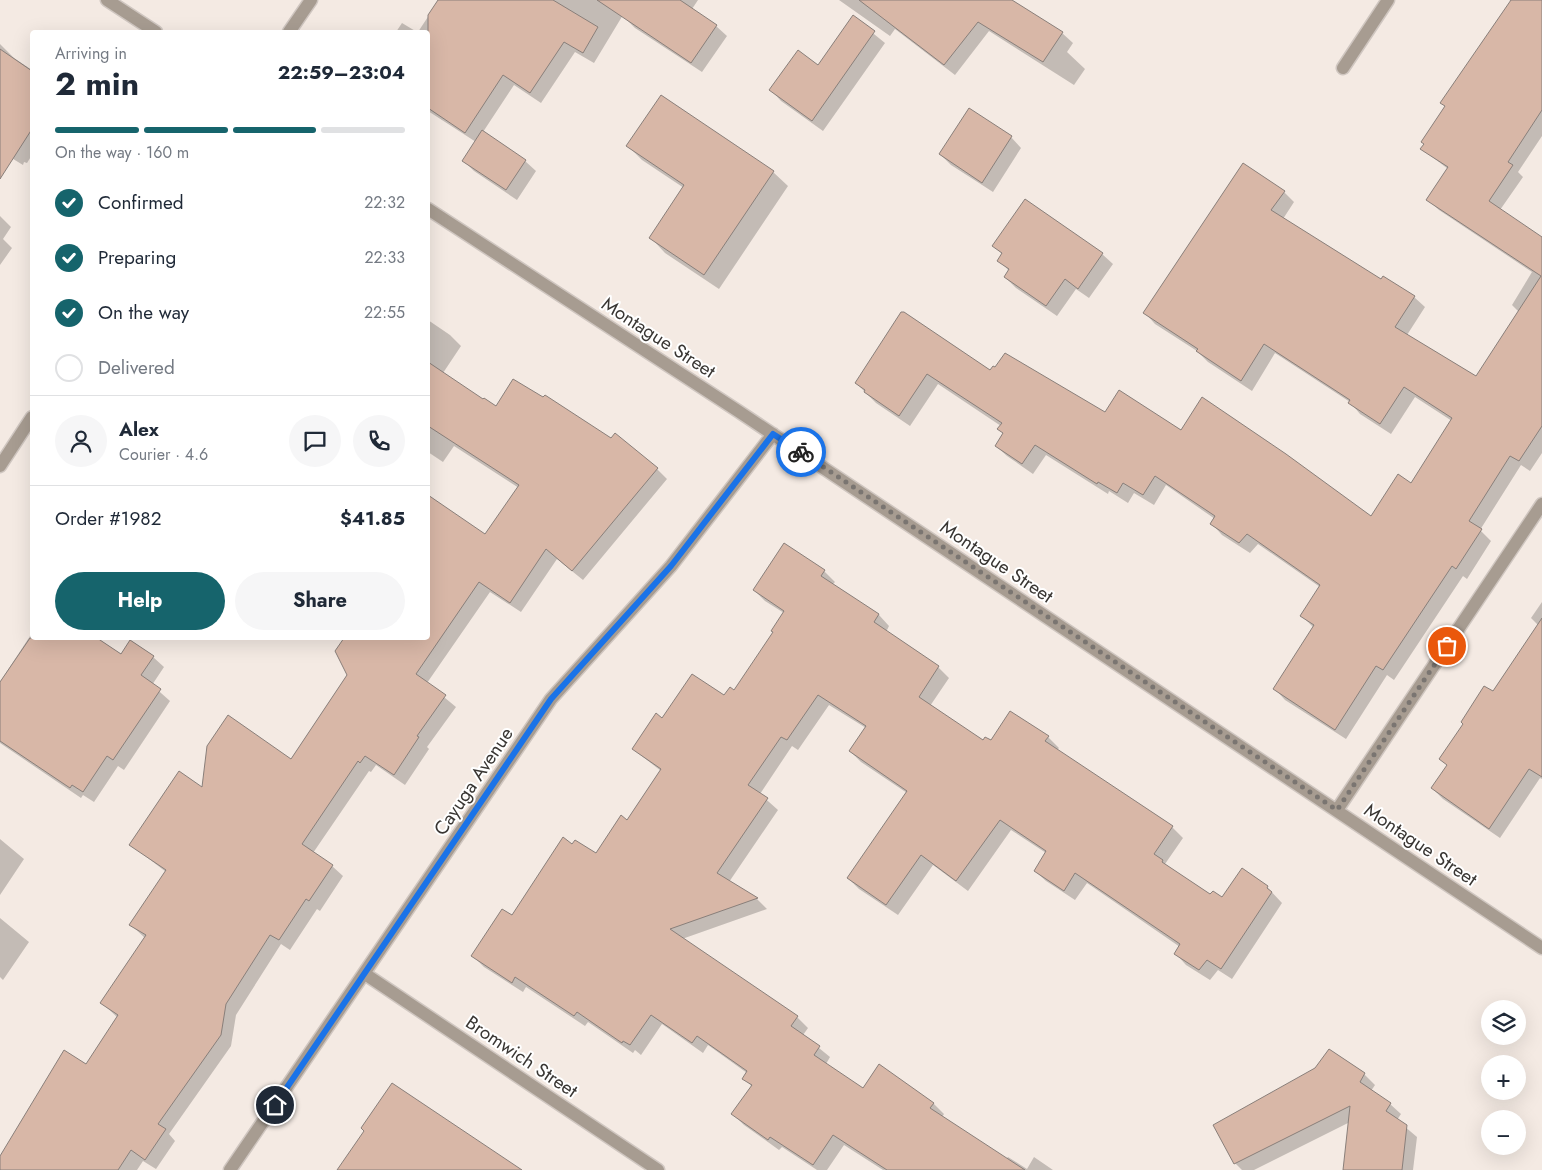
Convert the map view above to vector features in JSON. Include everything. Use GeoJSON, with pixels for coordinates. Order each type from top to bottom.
{"type":"FeatureCollection","features":[{"type":"Feature","properties":{"kind":"street"},"geometry":{"type":"LineString","coordinates":[[107,0],[153,30]]}},
{"type":"Feature","properties":{"kind":"street"},"geometry":{"type":"LineString","coordinates":[[291,30],[311,0]]}},
{"type":"Feature","properties":{"kind":"street"},"geometry":{"type":"LineString","coordinates":[[1343,68],[1388,0]]}},
{"type":"Feature","properties":{"kind":"street","name":"Montague Street"},"geometry":{"type":"LineString","coordinates":[[430,211],[773,434],[1542,948]]}},
{"type":"Feature","properties":{"kind":"street"},"geometry":{"type":"LineString","coordinates":[[0,466],[30,420]]}},
{"type":"Feature","properties":{"kind":"street","name":"Cayuga Avenue"},"geometry":{"type":"LineString","coordinates":[[230,1170],[551,699],[671,566],[773,434]]}},
{"type":"Feature","properties":{"kind":"street"},"geometry":{"type":"LineString","coordinates":[[1337,810],[1542,504]]}},
{"type":"Feature","properties":{"kind":"street","name":"Bromwich Street"},"geometry":{"type":"LineString","coordinates":[[364,974],[658,1170]]}},
{"type":"Feature","properties":{"kind":"building"},"geometry":{"type":"Polygon","coordinates":[[[438,0],[553,0],[598,27],[583,53],[564,42],[530,93],[503,75],[465,133],[430,109],[430,30],[428,30],[428,15],[438,0]]]}},
{"type":"Feature","properties":{"kind":"building"},"geometry":{"type":"Polygon","coordinates":[[[597,0],[680,0],[717,25],[691,63],[597,0]]]}},
{"type":"Feature","properties":{"kind":"building"},"geometry":{"type":"Polygon","coordinates":[[[859,0],[1012,0],[1063,32],[1043,62],[978,22],[944,65],[859,0]]]}},
{"type":"Feature","properties":{"kind":"building"},"geometry":{"type":"Polygon","coordinates":[[[1511,0],[1542,0],[1542,110],[1508,162],[1513,165],[1489,201],[1542,237],[1542,426],[1519,461],[1510,456],[1469,521],[1482,529],[1456,569],[1452,566],[1383,670],[1376,666],[1335,730],[1273,689],[1314,625],[1300,616],[1320,585],[1247,534],[1239,543],[1210,524],[1215,516],[1155,476],[1143,495],[1123,483],[1117,493],[1098,482],[1097,484],[1035,445],[1022,464],[995,446],[1003,433],[997,429],[1002,423],[927,374],[899,416],[864,392],[865,390],[855,383],[901,312],[904,312],[990,370],[993,366],[995,367],[1005,353],[1105,412],[1119,390],[1181,430],[1202,397],[1286,454],[1371,516],[1398,474],[1411,483],[1452,418],[1404,387],[1380,424],[1348,403],[1350,400],[1264,344],[1241,381],[1196,351],[1198,349],[1143,313],[1243,163],[1285,191],[1271,210],[1381,279],[1383,276],[1415,296],[1395,327],[1476,376],[1541,276],[1426,200],[1448,167],[1420,149],[1424,144],[1421,142],[1445,106],[1440,103],[1511,0]]]}},
{"type":"Feature","properties":{"kind":"building"},"geometry":{"type":"Polygon","coordinates":[[[853,15],[875,31],[812,121],[769,90],[798,50],[818,65],[853,15]]]}},
{"type":"Feature","properties":{"kind":"building"},"geometry":{"type":"Polygon","coordinates":[[[0,49],[30,70],[30,132],[0,179],[0,49]]]}},
{"type":"Feature","properties":{"kind":"building"},"geometry":{"type":"Polygon","coordinates":[[[661,95],[774,171],[704,275],[649,238],[684,185],[626,146],[661,95]]]}},
{"type":"Feature","properties":{"kind":"building"},"geometry":{"type":"Polygon","coordinates":[[[969,108],[1012,136],[982,183],[939,154],[969,108]]]}},
{"type":"Feature","properties":{"kind":"building"},"geometry":{"type":"Polygon","coordinates":[[[482,130],[526,160],[506,190],[462,161],[482,130]]]}},
{"type":"Feature","properties":{"kind":"building"},"geometry":{"type":"Polygon","coordinates":[[[1025,199],[1103,253],[1078,289],[1065,279],[1046,306],[1004,277],[1009,269],[997,261],[1002,253],[992,246],[1025,199]]]}},
{"type":"Feature","properties":{"kind":"building"},"geometry":{"type":"Polygon","coordinates":[[[430,363],[496,406],[513,379],[543,397],[545,395],[611,438],[615,433],[658,468],[572,571],[546,549],[510,603],[479,582],[416,674],[446,695],[417,736],[419,737],[394,775],[365,756],[360,763],[358,761],[302,844],[333,865],[309,901],[306,899],[279,940],[270,935],[226,1004],[221,1035],[158,1124],[166,1129],[145,1160],[131,1150],[118,1170],[0,1170],[0,1156],[64,1050],[86,1064],[118,1015],[100,1003],[146,935],[129,925],[166,870],[129,845],[179,771],[202,787],[207,746],[228,715],[291,759],[347,675],[335,651],[343,640],[430,640],[430,496],[485,534],[519,485],[430,427],[430,363]]]}},
{"type":"Feature","properties":{"kind":"building"},"geometry":{"type":"Polygon","coordinates":[[[784,543],[825,570],[821,576],[879,614],[874,622],[939,666],[919,697],[983,740],[985,737],[991,740],[1010,711],[1049,736],[1045,741],[1173,826],[1154,854],[1163,860],[1162,862],[1210,894],[1213,891],[1222,897],[1242,868],[1268,886],[1267,888],[1272,892],[1221,969],[1207,960],[1199,970],[1174,954],[1180,944],[1075,873],[1064,891],[1034,871],[1046,851],[1000,820],[956,881],[921,855],[886,905],[847,878],[907,791],[849,751],[866,726],[818,695],[787,740],[781,737],[748,785],[768,798],[717,873],[758,898],[670,929],[798,1016],[791,1026],[820,1046],[814,1055],[863,1088],[879,1064],[934,1103],[930,1108],[1025,1170],[887,1170],[833,1135],[813,1165],[770,1137],[768,1140],[731,1114],[752,1085],[742,1079],[747,1071],[697,1036],[692,1043],[651,1015],[630,1045],[623,1041],[622,1043],[577,1012],[574,1016],[515,977],[512,983],[471,956],[502,909],[512,915],[563,837],[572,844],[575,840],[596,853],[621,815],[627,820],[661,769],[632,749],[656,713],[662,718],[692,674],[724,695],[730,687],[734,690],[773,632],[771,631],[784,611],[753,590],[784,543]]]}},
{"type":"Feature","properties":{"kind":"building"},"geometry":{"type":"Polygon","coordinates":[[[1542,618],[1542,777],[1529,769],[1489,829],[1431,788],[1447,765],[1439,759],[1463,724],[1461,722],[1484,686],[1493,691],[1542,618]]]}},
{"type":"Feature","properties":{"kind":"building"},"geometry":{"type":"Polygon","coordinates":[[[30,638],[30,640],[100,640],[121,654],[130,640],[154,656],[141,675],[161,689],[113,760],[107,756],[83,792],[72,785],[70,788],[0,741],[0,682],[30,638]]]}},
{"type":"Feature","properties":{"kind":"building"},"geometry":{"type":"Polygon","coordinates":[[[1329,1049],[1365,1073],[1360,1082],[1391,1103],[1386,1111],[1407,1125],[1402,1170],[1343,1170],[1350,1106],[1234,1164],[1213,1125],[1315,1068],[1329,1049]]]}},
{"type":"Feature","properties":{"kind":"building"},"geometry":{"type":"Polygon","coordinates":[[[392,1083],[522,1170],[337,1170],[364,1131],[361,1128],[392,1083]]]}},
{"type":"Feature","properties":{"kind":"way so far"},"geometry":{"type":"LineString","coordinates":[[801,452],[1337,810],[1447,646]]}},
{"type":"Feature","properties":{"kind":"route"},"geometry":{"type":"LineString","coordinates":[[275,1105],[551,699],[671,566],[773,434],[801,452]]}}]}
